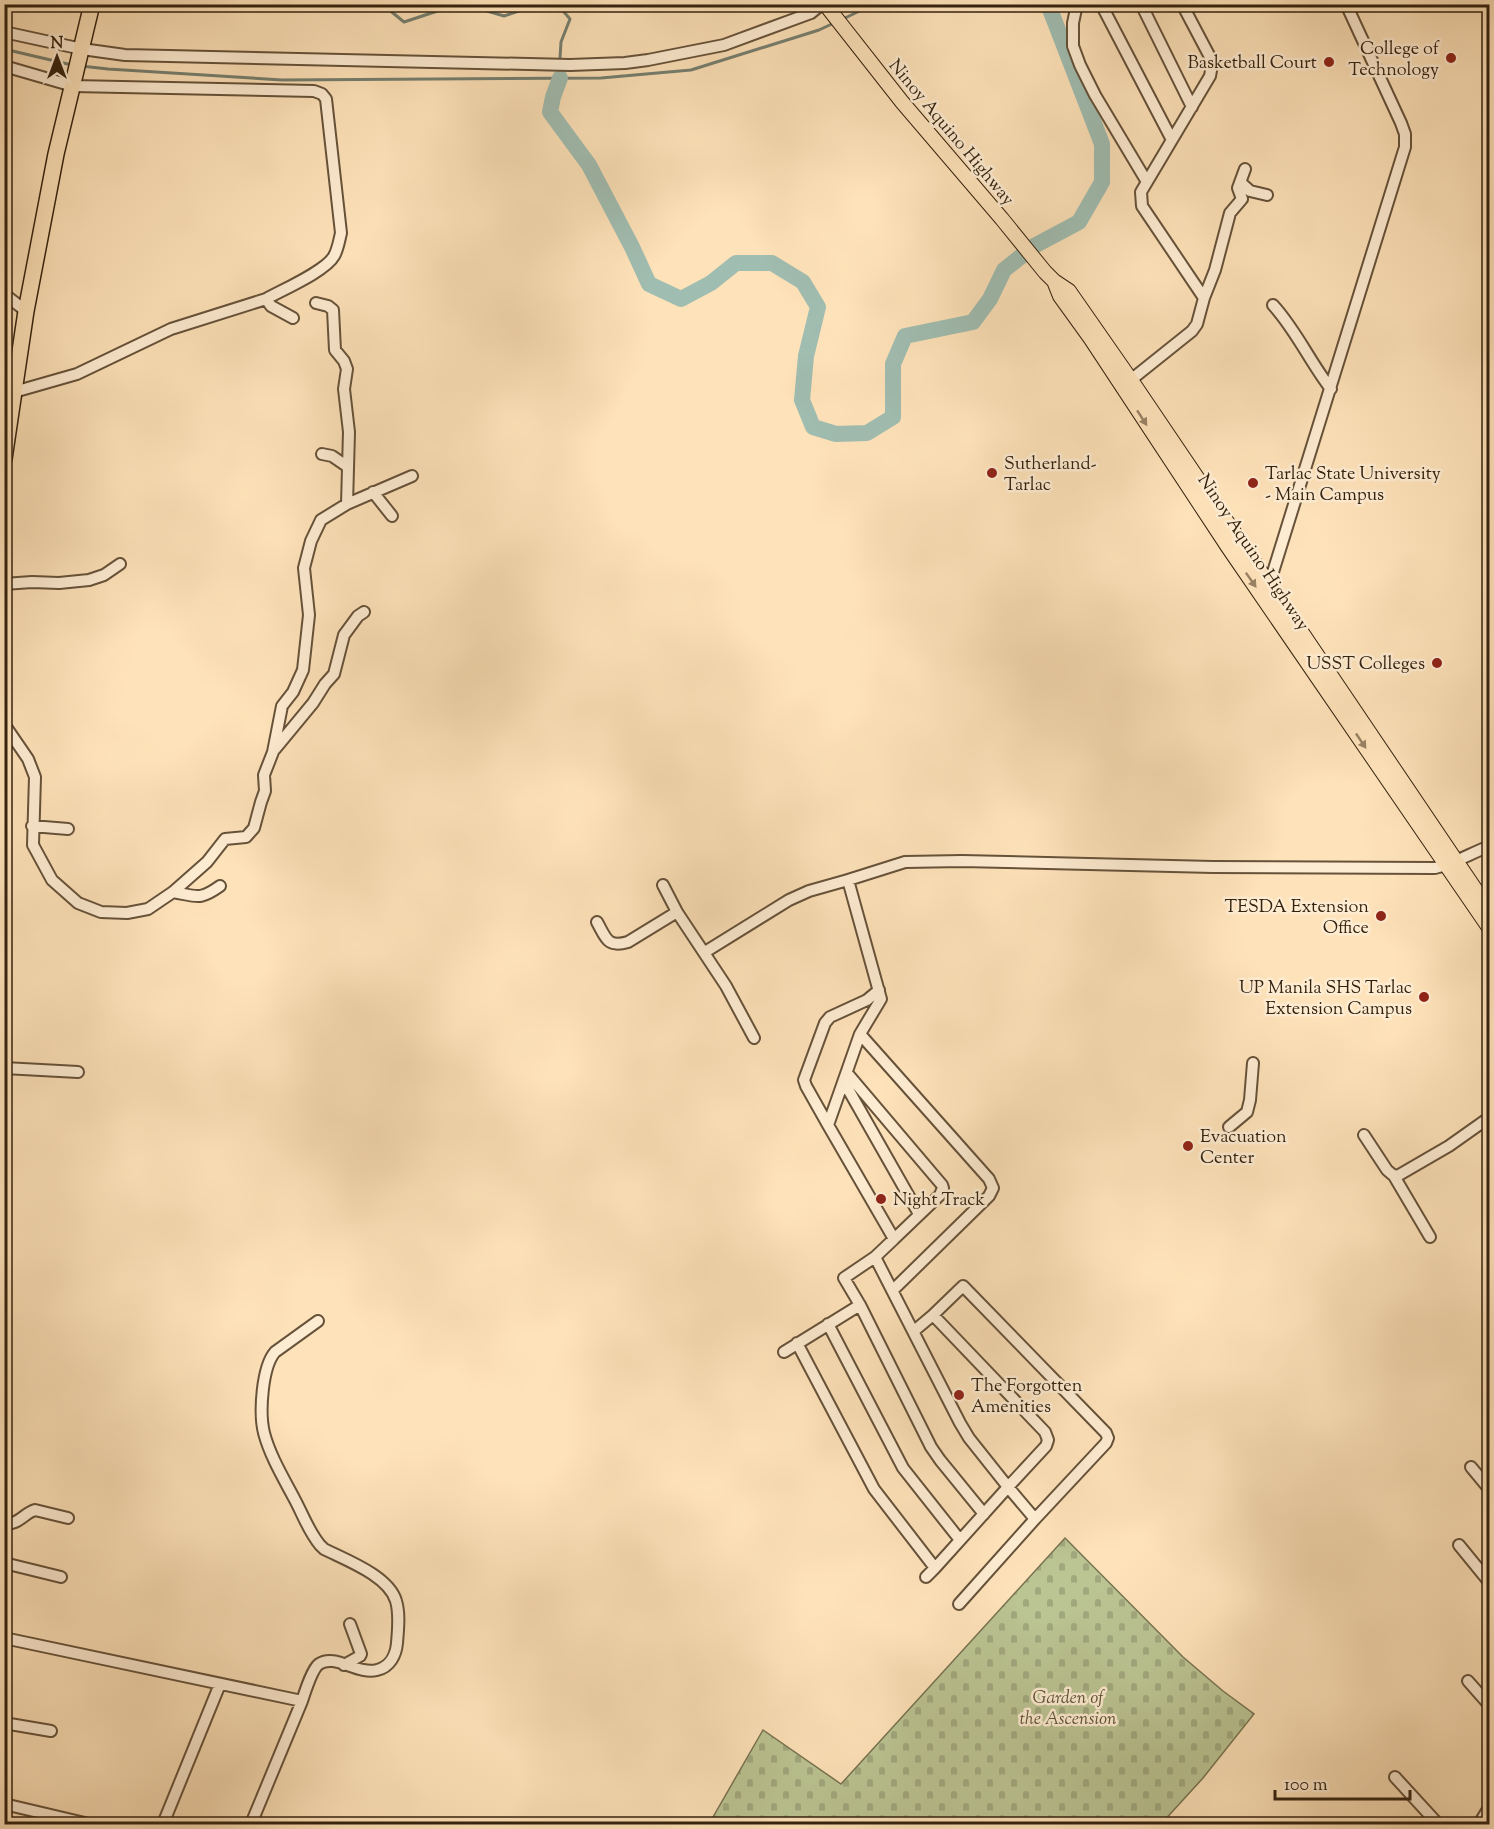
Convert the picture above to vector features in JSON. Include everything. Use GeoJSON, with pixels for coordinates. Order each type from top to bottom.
{"type":"FeatureCollection","features":[{"type":"Feature","properties":{"kind":"highway"},"geometry":{"type":"LineString","coordinates":[[5,455],[26,311],[56,154],[92,4]]}},
{"type":"Feature","properties":{"kind":"main road","name":"Ninoy Aquino Highway"},"geometry":{"type":"LineString","coordinates":[[825,6],[1050,277],[1060,296],[1126,383],[1451,863],[1490,929]]}},
{"type":"Feature","properties":{"kind":"main road","name":"Ninoy Aquino Highway"},"geometry":{"type":"LineString","coordinates":[[1239,552],[1269,585],[1274,603]]}},
{"type":"Feature","properties":{"kind":"main road","name":"Ninoy Aquino Highway"},"geometry":{"type":"LineString","coordinates":[[1465,885],[1490,911]]}},
{"type":"Feature","properties":{"kind":"street"},"geometry":{"type":"LineString","coordinates":[[1077,4],[1072,23],[1072,46],[1095,95],[1147,182]]}},
{"type":"Feature","properties":{"kind":"street"},"geometry":{"type":"LineString","coordinates":[[1101,4],[1172,140]]}},
{"type":"Feature","properties":{"kind":"street"},"geometry":{"type":"LineString","coordinates":[[1142,4],[1192,106]]}},
{"type":"Feature","properties":{"kind":"street"},"geometry":{"type":"LineString","coordinates":[[1182,4],[1210,57],[1212,65],[1210,76],[1141,192],[1142,206],[1204,298]]}},
{"type":"Feature","properties":{"kind":"street"},"geometry":{"type":"LineString","coordinates":[[1269,585],[1405,147],[1405,134],[1401,123],[1346,4]]}},
{"type":"Feature","properties":{"kind":"street"},"geometry":{"type":"LineString","coordinates":[[4,32],[81,51],[125,55],[554,65],[625,63],[724,45],[825,6]]}},
{"type":"Feature","properties":{"kind":"street"},"geometry":{"type":"LineString","coordinates":[[4,66],[74,83],[322,94],[326,99],[341,233],[333,258],[323,268],[266,299],[171,329],[77,374],[14,392]]}},
{"type":"Feature","properties":{"kind":"street"},"geometry":{"type":"LineString","coordinates":[[1126,383],[1192,331],[1197,324],[1215,270],[1230,213],[1242,199],[1238,188],[1245,169]]}},
{"type":"Feature","properties":{"kind":"street"},"geometry":{"type":"LineString","coordinates":[[1240,182],[1250,191],[1267,195]]}},
{"type":"Feature","properties":{"kind":"street"},"geometry":{"type":"LineString","coordinates":[[4,294],[26,311]]}},
{"type":"Feature","properties":{"kind":"street"},"geometry":{"type":"LineString","coordinates":[[266,299],[271,306],[293,318]]}},
{"type":"Feature","properties":{"kind":"street"},"geometry":{"type":"LineString","coordinates":[[316,303],[333,310],[335,350],[347,369],[344,389],[349,432],[346,504]]}},
{"type":"Feature","properties":{"kind":"street"},"geometry":{"type":"LineString","coordinates":[[1273,305],[1283,316],[1313,365],[1331,389]]}},
{"type":"Feature","properties":{"kind":"street"},"geometry":{"type":"LineString","coordinates":[[322,454],[332,456],[348,467]]}},
{"type":"Feature","properties":{"kind":"street"},"geometry":{"type":"LineString","coordinates":[[4,724],[28,759],[35,777],[33,845],[52,880],[78,903],[101,912],[127,913],[148,909],[173,892],[207,862],[225,839],[246,837],[254,828],[266,791],[264,775],[273,752],[282,706],[293,692],[303,670],[309,615],[304,568],[311,541],[321,520],[346,504],[412,476]]}},
{"type":"Feature","properties":{"kind":"street"},"geometry":{"type":"LineString","coordinates":[[373,492],[392,516]]}},
{"type":"Feature","properties":{"kind":"street"},"geometry":{"type":"LineString","coordinates":[[4,584],[89,580],[104,575],[120,564]]}},
{"type":"Feature","properties":{"kind":"street"},"geometry":{"type":"LineString","coordinates":[[273,752],[314,703],[324,684],[334,674],[344,635],[358,616],[364,612]]}},
{"type":"Feature","properties":{"kind":"street"},"geometry":{"type":"LineString","coordinates":[[32,826],[68,829]]}},
{"type":"Feature","properties":{"kind":"street"},"geometry":{"type":"LineString","coordinates":[[705,952],[789,900],[808,891],[905,862],[1426,868],[1451,863],[1490,846]]}},
{"type":"Feature","properties":{"kind":"street"},"geometry":{"type":"LineString","coordinates":[[828,1125],[860,1034],[866,1021],[880,1003],[881,994],[848,880]]}},
{"type":"Feature","properties":{"kind":"street"},"geometry":{"type":"LineString","coordinates":[[663,885],[677,912],[726,986],[754,1038]]}},
{"type":"Feature","properties":{"kind":"street"},"geometry":{"type":"LineString","coordinates":[[173,892],[200,897],[208,895],[220,886]]}},
{"type":"Feature","properties":{"kind":"street"},"geometry":{"type":"LineString","coordinates":[[597,922],[608,941],[619,944],[628,942],[677,912]]}},
{"type":"Feature","properties":{"kind":"street"},"geometry":{"type":"LineString","coordinates":[[879,990],[860,1005],[826,1020],[805,1077],[806,1086],[894,1239]]}},
{"type":"Feature","properties":{"kind":"street"},"geometry":{"type":"LineString","coordinates":[[860,1005],[866,1021]]}},
{"type":"Feature","properties":{"kind":"street"},"geometry":{"type":"LineString","coordinates":[[860,1034],[989,1179],[993,1188],[989,1196],[893,1290]]}},
{"type":"Feature","properties":{"kind":"street"},"geometry":{"type":"LineString","coordinates":[[1229,1127],[1247,1112],[1253,1064]]}},
{"type":"Feature","properties":{"kind":"street"},"geometry":{"type":"LineString","coordinates":[[4,1068],[78,1072]]}},
{"type":"Feature","properties":{"kind":"street"},"geometry":{"type":"LineString","coordinates":[[845,1078],[919,1214]]}},
{"type":"Feature","properties":{"kind":"street"},"geometry":{"type":"LineString","coordinates":[[845,1078],[943,1188],[940,1195],[875,1257],[844,1278],[860,1305],[931,1447],[984,1514]]}},
{"type":"Feature","properties":{"kind":"street"},"geometry":{"type":"LineString","coordinates":[[1394,1176],[1407,1171],[1449,1146],[1490,1117]]}},
{"type":"Feature","properties":{"kind":"street"},"geometry":{"type":"LineString","coordinates":[[1364,1135],[1387,1170],[1394,1176],[1431,1237]]}},
{"type":"Feature","properties":{"kind":"street"},"geometry":{"type":"LineString","coordinates":[[875,1257],[960,1423],[1035,1519]]}},
{"type":"Feature","properties":{"kind":"street"},"geometry":{"type":"LineString","coordinates":[[914,1331],[963,1286],[1106,1432],[1108,1438],[1106,1443],[959,1604]]}},
{"type":"Feature","properties":{"kind":"street"},"geometry":{"type":"LineString","coordinates":[[784,1352],[860,1305]]}},
{"type":"Feature","properties":{"kind":"street"},"geometry":{"type":"LineString","coordinates":[[926,1577],[1048,1443],[1047,1436],[933,1315]]}},
{"type":"Feature","properties":{"kind":"street"},"geometry":{"type":"LineString","coordinates":[[251,1824],[319,1664],[328,1661],[357,1670],[378,1670],[388,1664],[397,1646],[398,1616],[396,1601],[390,1589],[374,1575],[320,1545],[281,1472],[263,1429],[264,1376],[271,1357],[318,1321]]}},
{"type":"Feature","properties":{"kind":"street"},"geometry":{"type":"LineString","coordinates":[[828,1324],[903,1468],[960,1540]]}},
{"type":"Feature","properties":{"kind":"street"},"geometry":{"type":"LineString","coordinates":[[797,1343],[874,1489],[934,1568]]}},
{"type":"Feature","properties":{"kind":"street"},"geometry":{"type":"LineString","coordinates":[[1471,1467],[1490,1490]]}},
{"type":"Feature","properties":{"kind":"street"},"geometry":{"type":"LineString","coordinates":[[4,1523],[12,1524],[35,1510],[68,1518]]}},
{"type":"Feature","properties":{"kind":"street"},"geometry":{"type":"LineString","coordinates":[[1459,1545],[1490,1583]]}},
{"type":"Feature","properties":{"kind":"street"},"geometry":{"type":"LineString","coordinates":[[4,1563],[61,1577]]}},
{"type":"Feature","properties":{"kind":"street"},"geometry":{"type":"LineString","coordinates":[[344,1665],[361,1654],[351,1624]]}},
{"type":"Feature","properties":{"kind":"street"},"geometry":{"type":"LineString","coordinates":[[4,1638],[302,1701]]}},
{"type":"Feature","properties":{"kind":"street"},"geometry":{"type":"LineString","coordinates":[[1468,1682],[1490,1706]]}},
{"type":"Feature","properties":{"kind":"street"},"geometry":{"type":"LineString","coordinates":[[163,1824],[220,1684]]}},
{"type":"Feature","properties":{"kind":"street"},"geometry":{"type":"LineString","coordinates":[[4,1722],[51,1731]]}},
{"type":"Feature","properties":{"kind":"street"},"geometry":{"type":"LineString","coordinates":[[1395,1777],[1438,1824]]}},
{"type":"Feature","properties":{"kind":"street"},"geometry":{"type":"LineString","coordinates":[[4,1804],[89,1824]]}},
{"type":"Feature","properties":{"kind":"street"},"geometry":{"type":"LineString","coordinates":[[1479,1824],[1490,1806]]}},
{"type":"Feature","properties":{"kind":"green space","name":"Garden of the Ascension"},"geometry":{"type":"Polygon","coordinates":[[[1065,1538],[1183,1657],[1254,1714],[1203,1778],[1161,1824],[709,1824],[763,1730],[841,1784],[1065,1538]]]}},
{"type":"Feature","properties":{"kind":"waterway"},"geometry":{"type":"LineString","coordinates":[[382,4],[404,22],[459,4]]}},
{"type":"Feature","properties":{"kind":"waterway"},"geometry":{"type":"LineString","coordinates":[[463,4],[504,16],[522,10],[558,5],[570,19],[561,42],[560,58]]}},
{"type":"Feature","properties":{"kind":"waterway"},"geometry":{"type":"LineString","coordinates":[[843,19],[874,4]]}},
{"type":"Feature","properties":{"kind":"waterway"},"geometry":{"type":"LineString","coordinates":[[560,78],[550,112],[589,165],[649,284],[681,299],[711,283],[736,263],[772,263],[803,282],[818,307],[806,356],[802,400],[813,427],[836,434],[867,433],[893,417],[893,364],[905,336],[973,322],[990,299],[1004,270],[1034,246],[1079,222],[1102,182],[1102,144],[1048,4]]}},
{"type":"Feature","properties":{"kind":"waterway"},"geometry":{"type":"LineString","coordinates":[[81,66],[282,80],[601,78],[691,70],[819,30],[834,23]]}},
{"type":"Feature","properties":{"kind":"waterway"},"geometry":{"type":"LineString","coordinates":[[4,49],[72,65]]}},
{"type":"Feature","properties":{"kind":"place","name":"College of Technology"},"geometry":{"type":"Point","coordinates":[1451,58]}},
{"type":"Feature","properties":{"kind":"place","name":"Basketball Court"},"geometry":{"type":"Point","coordinates":[1329,62]}},
{"type":"Feature","properties":{"kind":"place","name":"Sutherland- Tarlac"},"geometry":{"type":"Point","coordinates":[992,473]}},
{"type":"Feature","properties":{"kind":"place","name":"Tarlac State University - Main Campus"},"geometry":{"type":"Point","coordinates":[1253,483]}},
{"type":"Feature","properties":{"kind":"place","name":"USST Colleges"},"geometry":{"type":"Point","coordinates":[1437,663]}},
{"type":"Feature","properties":{"kind":"place","name":"TESDA Extension Office"},"geometry":{"type":"Point","coordinates":[1381,916]}},
{"type":"Feature","properties":{"kind":"place","name":"UP Manila SHS Tarlac Extension Campus"},"geometry":{"type":"Point","coordinates":[1424,997]}},
{"type":"Feature","properties":{"kind":"place","name":"Evacuation Center"},"geometry":{"type":"Point","coordinates":[1188,1146]}},
{"type":"Feature","properties":{"kind":"place","name":"Night Track"},"geometry":{"type":"Point","coordinates":[881,1199]}},
{"type":"Feature","properties":{"kind":"place","name":"The Forgotten Amenities"},"geometry":{"type":"Point","coordinates":[959,1395]}}]}
